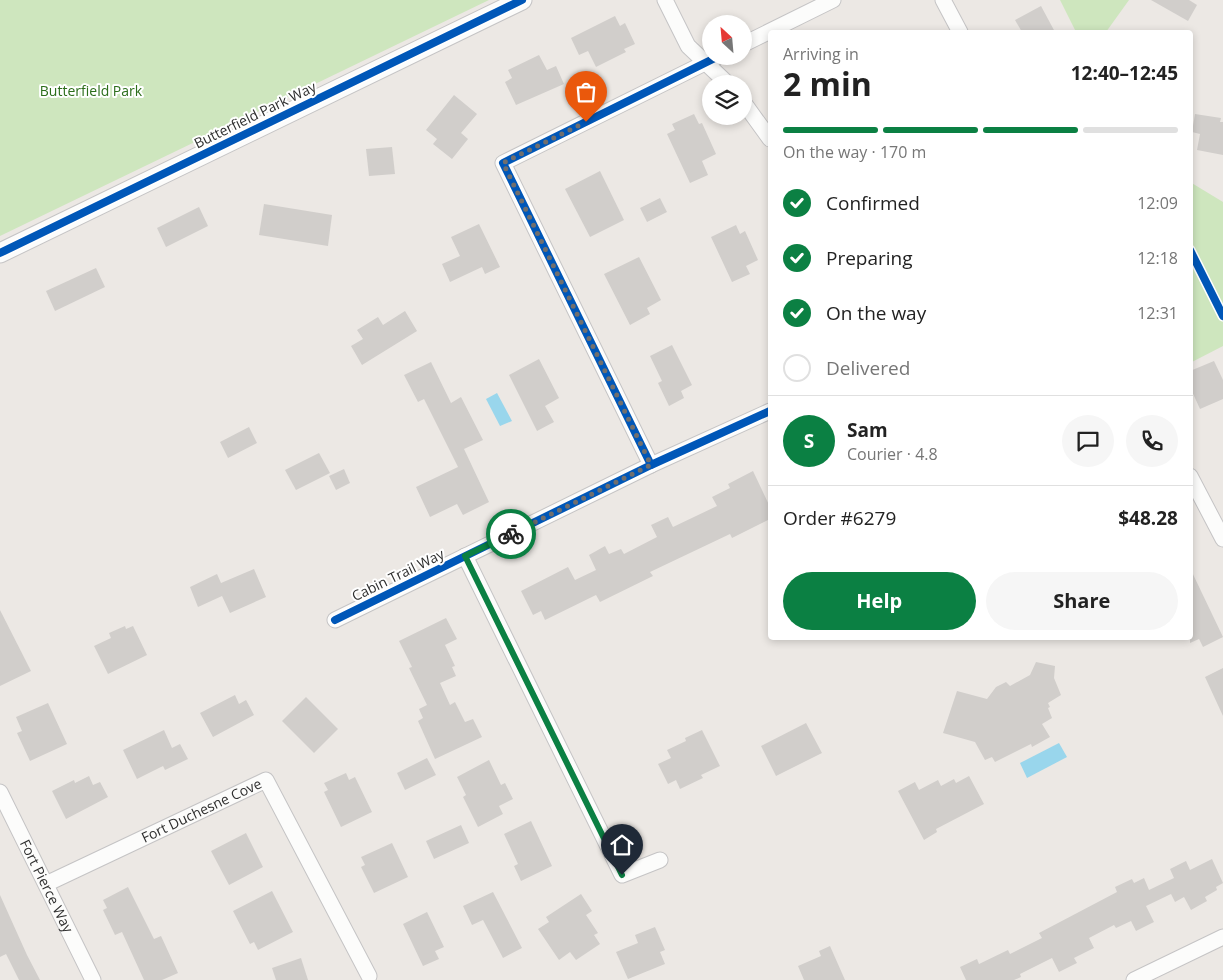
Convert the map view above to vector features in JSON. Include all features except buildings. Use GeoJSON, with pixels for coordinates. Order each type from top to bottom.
{"type":"FeatureCollection","features":[{"type":"Feature","properties":{"kind":"street","name":"Butterfield Park Way"},"geometry":{"type":"LineString","coordinates":[[0,253],[522,0]]}},
{"type":"Feature","properties":{"kind":"street"},"geometry":{"type":"LineString","coordinates":[[665,0],[686,43],[702,52]]}},
{"type":"Feature","properties":{"kind":"street"},"geometry":{"type":"LineString","coordinates":[[772,30],[833,0]]}},
{"type":"Feature","properties":{"kind":"street"},"geometry":{"type":"LineString","coordinates":[[943,0],[959,30]]}},
{"type":"Feature","properties":{"kind":"street"},"geometry":{"type":"LineString","coordinates":[[752,40],[768,32]]}},
{"type":"Feature","properties":{"kind":"street"},"geometry":{"type":"LineString","coordinates":[[651,465],[503,163],[702,64]]}},
{"type":"Feature","properties":{"kind":"street"},"geometry":{"type":"LineString","coordinates":[[752,113],[768,136]]}},
{"type":"Feature","properties":{"kind":"street","name":"Cabin Trail Way"},"geometry":{"type":"LineString","coordinates":[[335,620],[651,465],[768,412]]}},
{"type":"Feature","properties":{"kind":"street"},"geometry":{"type":"LineString","coordinates":[[1193,482],[1223,539]]}},
{"type":"Feature","properties":{"kind":"street"},"geometry":{"type":"LineString","coordinates":[[465,556],[622,875],[660,860]]}},
{"type":"Feature","properties":{"kind":"street","name":"Fort Duchesne Cove"},"geometry":{"type":"LineString","coordinates":[[46,884],[266,780],[369,976]]}},
{"type":"Feature","properties":{"kind":"street","name":"Fort Pierce Way"},"geometry":{"type":"LineString","coordinates":[[0,792],[93,980]]}},
{"type":"Feature","properties":{"kind":"street"},"geometry":{"type":"LineString","coordinates":[[1134,980],[1223,937]]}},
{"type":"Feature","properties":{"kind":"green space","name":"Butterfield Park"},"geometry":{"type":"Polygon","coordinates":[[[0,0],[489,0],[0,236],[0,0]]]}},
{"type":"Feature","properties":{"kind":"green space"},"geometry":{"type":"Polygon","coordinates":[[[1060,0],[1129,0],[1107,30],[1075,30],[1060,0]]]}},
{"type":"Feature","properties":{"kind":"green space"},"geometry":{"type":"Polygon","coordinates":[[[1193,184],[1223,202],[1223,346],[1193,361],[1193,184]]]}},
{"type":"Feature","properties":{"kind":"water"},"geometry":{"type":"Polygon","coordinates":[[[497,393],[512,421],[500,426],[486,399],[497,393]]]}},
{"type":"Feature","properties":{"kind":"water"},"geometry":{"type":"Polygon","coordinates":[[[1059,743],[1067,757],[1027,778],[1020,763],[1059,743]]]}},
{"type":"Feature","properties":{"kind":"cycle path"},"geometry":{"type":"LineString","coordinates":[[0,253],[522,0]]}},
{"type":"Feature","properties":{"kind":"cycle path"},"geometry":{"type":"LineString","coordinates":[[651,465],[503,163],[702,64]]}},
{"type":"Feature","properties":{"kind":"cycle path"},"geometry":{"type":"LineString","coordinates":[[1193,256],[1223,316]]}},
{"type":"Feature","properties":{"kind":"cycle path"},"geometry":{"type":"LineString","coordinates":[[335,620],[651,465],[768,412]]}},
{"type":"Feature","properties":{"kind":"way so far"},"geometry":{"type":"LineString","coordinates":[[511,534],[651,465],[503,163],[586,122]]}},
{"type":"Feature","properties":{"kind":"route"},"geometry":{"type":"LineString","coordinates":[[511,534],[465,556],[622,875]]}}]}
